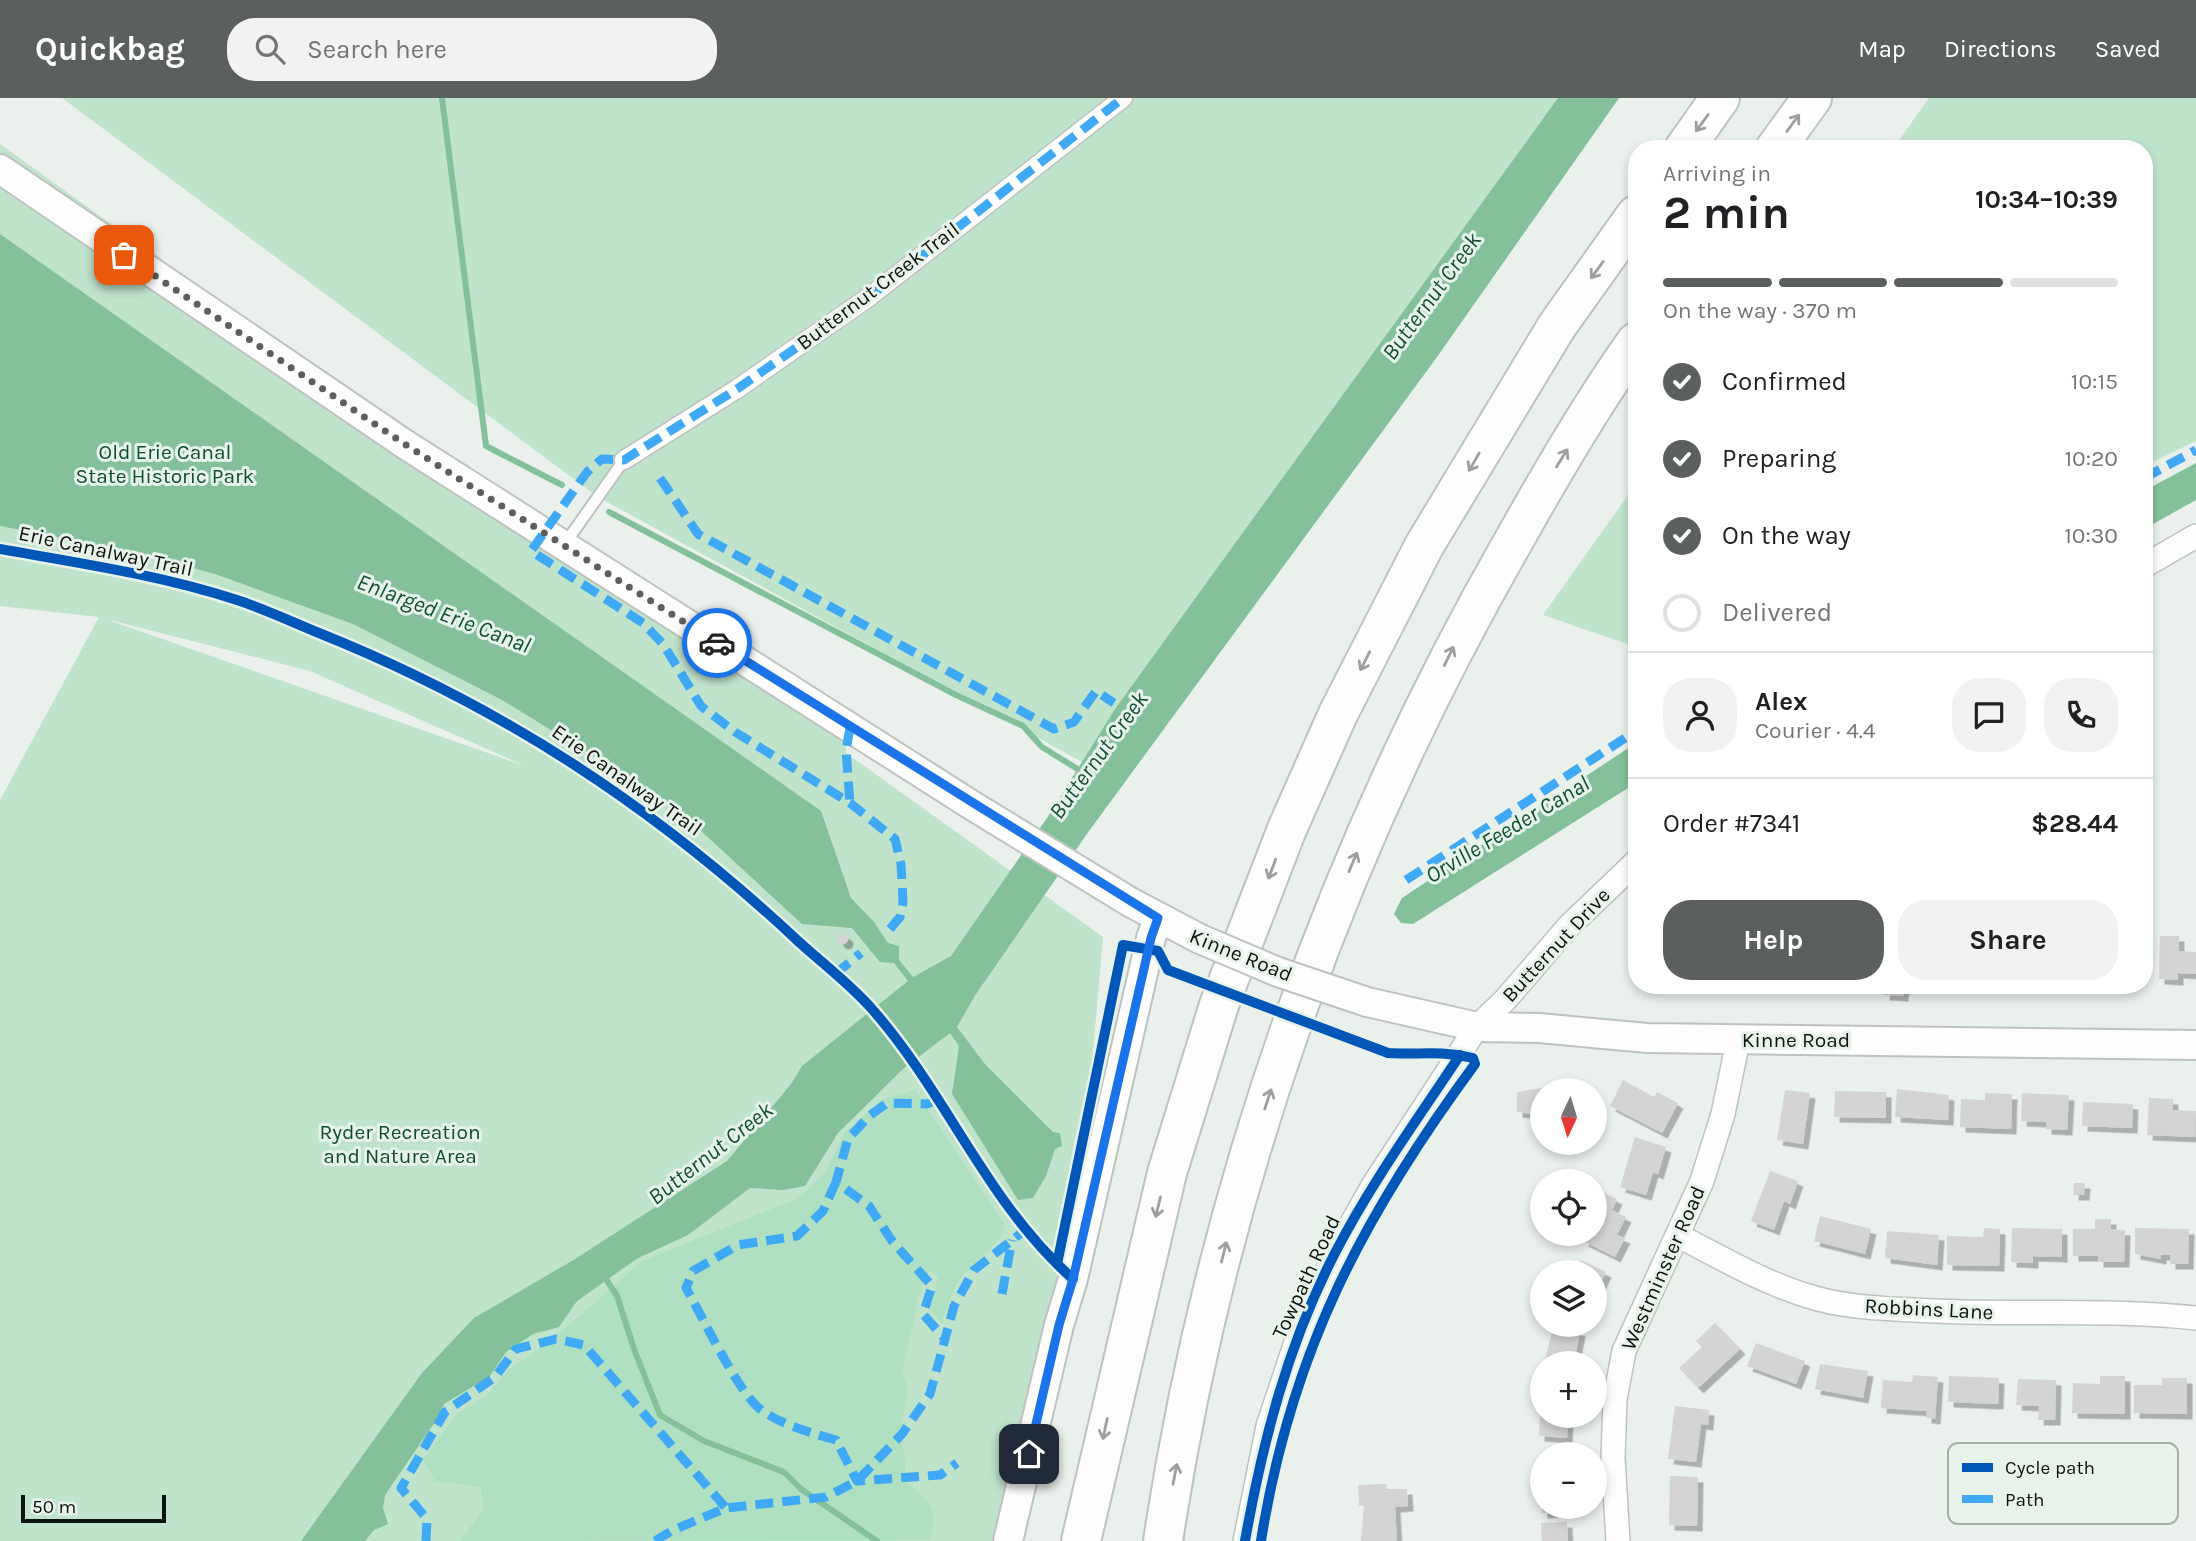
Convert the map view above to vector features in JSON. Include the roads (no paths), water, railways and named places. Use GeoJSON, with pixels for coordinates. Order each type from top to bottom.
{"type":"FeatureCollection","features":[{"type":"Feature","properties":{"kind":"highway"},"geometry":{"type":"LineString","coordinates":[[1690,140],[1720,98]]}},
{"type":"Feature","properties":{"kind":"highway"},"geometry":{"type":"LineString","coordinates":[[1782,140],[1812,98]]}},
{"type":"Feature","properties":{"kind":"highway"},"geometry":{"type":"LineString","coordinates":[[1080,1541],[1167,1173],[1219,1006],[1287,829],[1338,714],[1424,546],[1557,326],[1628,226]]}},
{"type":"Feature","properties":{"kind":"highway"},"geometry":{"type":"LineString","coordinates":[[1163,1541],[1199,1350],[1247,1164],[1328,920],[1390,777],[1460,633],[1542,491],[1628,355]]}},
{"type":"Feature","properties":{"kind":"street","name":"Butternut Creek Trail"},"geometry":{"type":"LineString","coordinates":[[624,460],[737,389],[869,297],[1123,98]]}},
{"type":"Feature","properties":{"kind":"street","name":"Kinne Road"},"geometry":{"type":"LineString","coordinates":[[0,169],[406,445],[973,806],[1158,918],[1278,972],[1367,1002],[1477,1027],[1738,1041],[1895,1040],[2196,1045]]}},
{"type":"Feature","properties":{"kind":"street"},"geometry":{"type":"LineString","coordinates":[[2153,561],[2196,536]]}},
{"type":"Feature","properties":{"kind":"street","name":"Butternut Drive"},"geometry":{"type":"LineString","coordinates":[[1477,1027],[1569,926],[1628,870]]}},
{"type":"Feature","properties":{"kind":"street"},"geometry":{"type":"LineString","coordinates":[[1007,1541],[1158,918]]}},
{"type":"Feature","properties":{"kind":"street","name":"Towpath Road"},"geometry":{"type":"LineString","coordinates":[[1245,1541],[1268,1426],[1311,1305],[1335,1253],[1374,1184],[1477,1027]]}},
{"type":"Feature","properties":{"kind":"street","name":"Westminster Road"},"geometry":{"type":"LineString","coordinates":[[1618,1541],[1613,1458],[1615,1399],[1624,1352],[1702,1181],[1723,1114],[1738,1041]]}},
{"type":"Feature","properties":{"kind":"street","name":"Robbins Lane"},"geometry":{"type":"LineString","coordinates":[[1677,1235],[1754,1275],[1808,1297],[1861,1307],[1951,1313],[2154,1314],[2196,1318]]}},
{"type":"Feature","properties":{"kind":"lane"},"geometry":{"type":"LineString","coordinates":[[564,545],[624,460]]}},
{"type":"Feature","properties":{"kind":"water"},"geometry":{"type":"Polygon","coordinates":[[[1558,98],[1619,98],[1437,357],[1089,831],[976,994],[957,1027],[985,1064],[1053,1132],[1060,1133],[1062,1146],[1055,1149],[1046,1176],[1033,1198],[1018,1200],[952,1094],[959,1046],[950,1033],[903,1069],[838,1133],[805,1186],[783,1190],[750,1188],[688,1235],[638,1258],[577,1301],[559,1327],[533,1334],[506,1352],[490,1376],[444,1404],[439,1416],[385,1495],[383,1508],[388,1524],[374,1530],[365,1541],[301,1541],[422,1373],[474,1318],[575,1259],[727,1161],[791,1084],[802,1066],[908,981],[894,963],[880,962],[852,928],[802,924],[674,806],[504,701],[353,624],[215,574],[136,552],[0,526],[0,234],[821,811],[851,898],[874,922],[888,943],[899,946],[899,960],[913,977],[951,956],[1047,818],[1115,709],[1558,98]]]}},
{"type":"Feature","properties":{"kind":"water"},"geometry":{"type":"Polygon","coordinates":[[[2196,463],[2196,500],[2153,524],[2153,486],[2196,463]]]}},
{"type":"Feature","properties":{"kind":"water","name":"Orville Feeder Canal"},"geometry":{"type":"Polygon","coordinates":[[[1628,748],[1628,788],[1413,924],[1401,923],[1394,914],[1402,898],[1628,748]]]}},
{"type":"Feature","properties":{"kind":"waterway"},"geometry":{"type":"LineString","coordinates":[[442,98],[486,446],[562,485]]}},
{"type":"Feature","properties":{"kind":"waterway","name":"Butternut Creek"},"geometry":{"type":"LineString","coordinates":[[609,512],[956,695],[1023,726],[1042,747],[1084,773]]}},
{"type":"Feature","properties":{"kind":"waterway"},"geometry":{"type":"LineString","coordinates":[[604,1276],[617,1296],[660,1415],[704,1441],[784,1472],[801,1489],[877,1541]]}},
{"type":"Feature","properties":{"kind":"park label","name":"Old Erie Canal State Historic Park"},"geometry":{"type":"Point","coordinates":[165,464]}},
{"type":"Feature","properties":{"kind":"park label","name":"Ryder Recreation and Nature Area"},"geometry":{"type":"Point","coordinates":[400,1144]}},
{"type":"Feature","properties":{"kind":"water label","name":"Enlarged Erie Canal"},"geometry":{"type":"Point","coordinates":[444,613]}}]}
